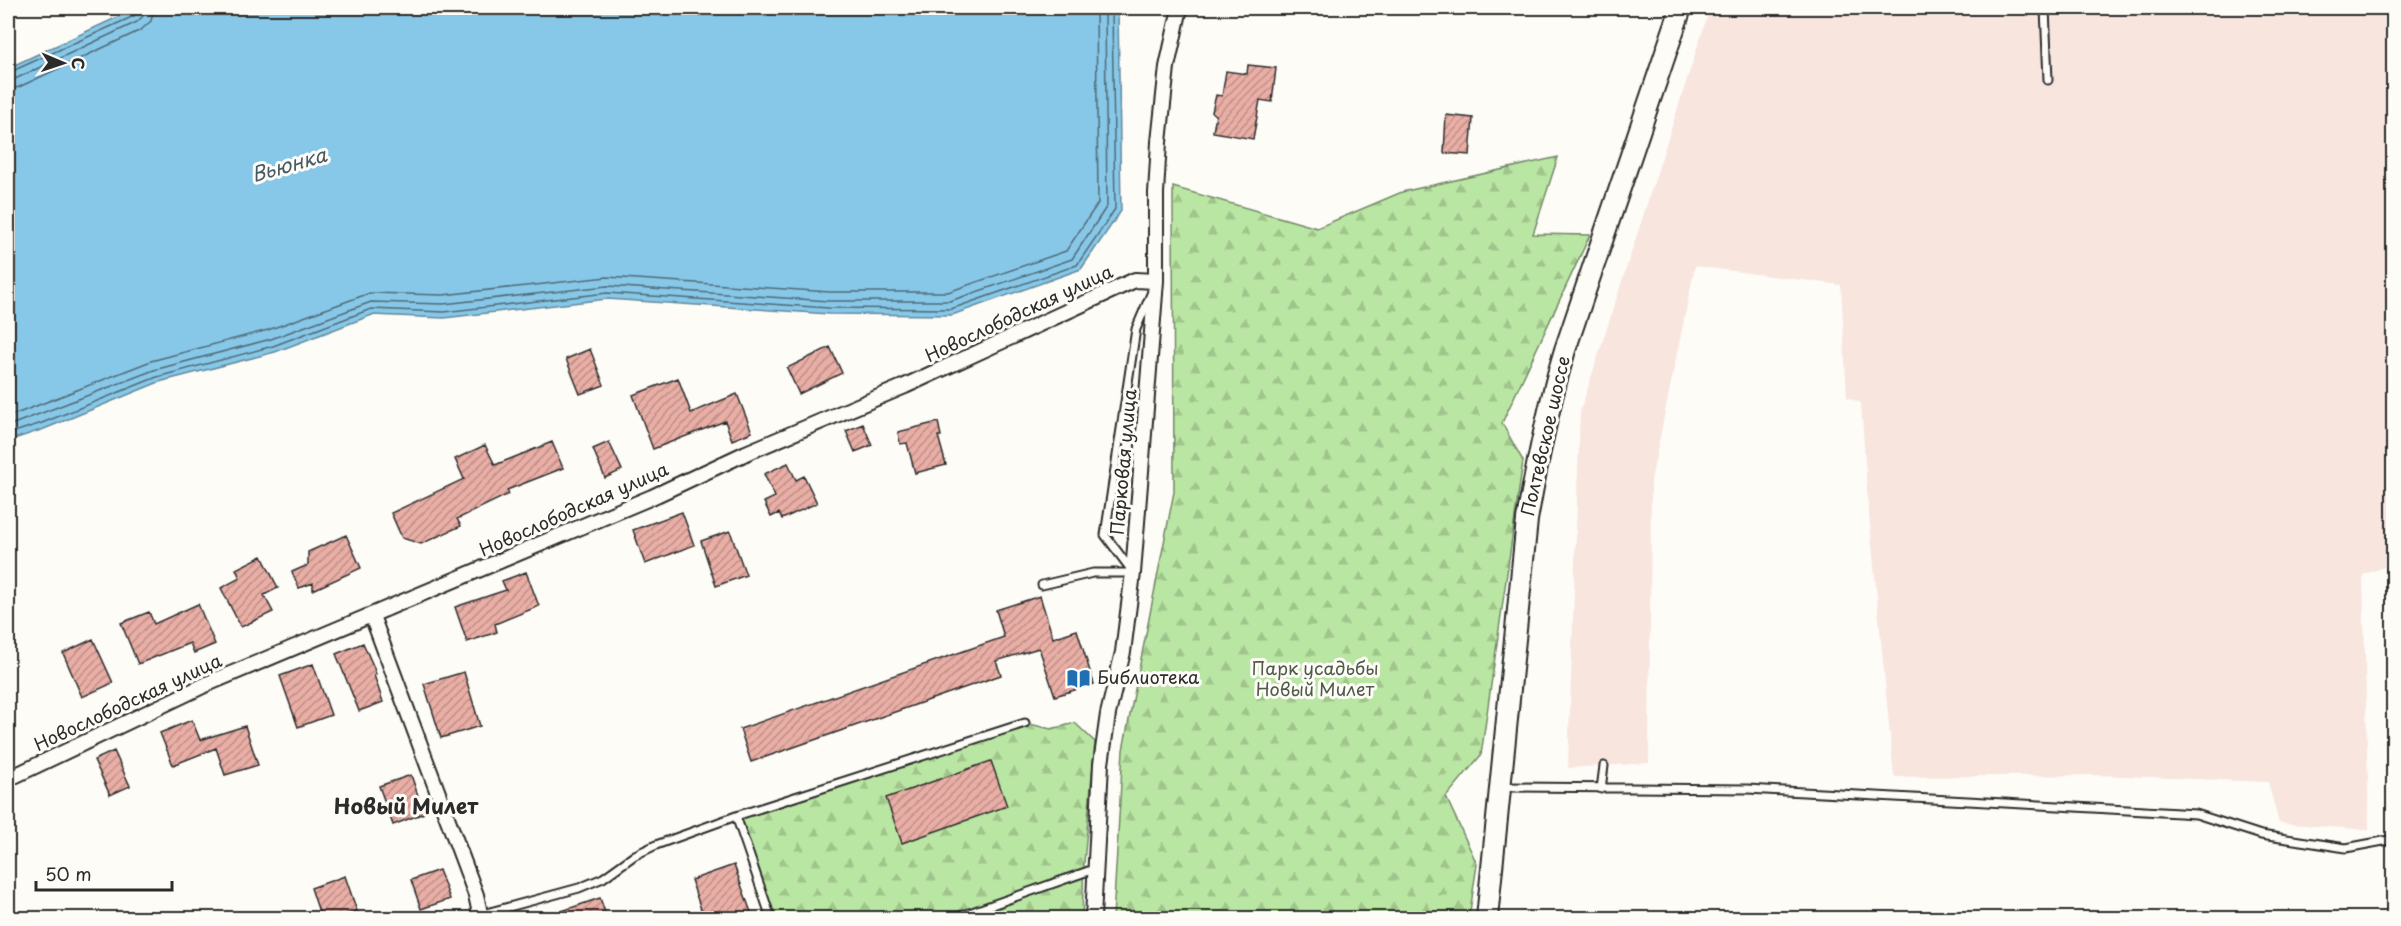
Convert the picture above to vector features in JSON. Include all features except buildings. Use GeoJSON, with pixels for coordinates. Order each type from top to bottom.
{"type":"FeatureCollection","features":[{"type":"Feature","properties":{"kind":"street","name":"Парковая улица"},"geometry":{"type":"LineString","coordinates":[[1093,918],[1101,764],[1108,714],[1123,652],[1133,573],[1156,281],[1156,193],[1159,142],[1170,44],[1180,8]]}},
{"type":"Feature","properties":{"kind":"street","name":"Полтевское шоссе"},"geometry":{"type":"LineString","coordinates":[[1487,918],[1527,520],[1551,396],[1681,8]]}},
{"type":"Feature","properties":{"kind":"street","name":"Новослободская улица"},"geometry":{"type":"LineString","coordinates":[[8,779],[207,684],[609,516],[746,453],[905,386],[1135,280],[1156,281]]}},
{"type":"Feature","properties":{"kind":"street"},"geometry":{"type":"LineString","coordinates":[[372,616],[433,776],[477,917]]}},
{"type":"Feature","properties":{"kind":"lane"},"geometry":{"type":"LineString","coordinates":[[2045,8],[2048,80]]}},
{"type":"Feature","properties":{"kind":"lane"},"geometry":{"type":"LineString","coordinates":[[1133,573],[1105,536],[1136,329],[1156,281]]}},
{"type":"Feature","properties":{"kind":"lane"},"geometry":{"type":"LineString","coordinates":[[1042,585],[1093,573],[1133,573]]}},
{"type":"Feature","properties":{"kind":"lane"},"geometry":{"type":"LineString","coordinates":[[477,917],[579,888],[603,878],[635,855],[656,845],[736,816],[1025,723]]}},
{"type":"Feature","properties":{"kind":"lane"},"geometry":{"type":"LineString","coordinates":[[1601,789],[1604,766]]}},
{"type":"Feature","properties":{"kind":"lane"},"geometry":{"type":"LineString","coordinates":[[1500,788],[1748,789],[2161,812],[2196,814],[2261,835],[2346,848],[2394,839]]}},
{"type":"Feature","properties":{"kind":"lane"},"geometry":{"type":"LineString","coordinates":[[736,816],[771,918]]}},
{"type":"Feature","properties":{"kind":"lane"},"geometry":{"type":"LineString","coordinates":[[954,918],[1094,869]]}},
{"type":"Feature","properties":{"kind":"shaded area"},"geometry":{"type":"Polygon","coordinates":[[[1710,8],[2393,8],[2394,563],[2363,575],[2369,830],[2279,823],[2268,782],[2099,775],[1894,777],[1868,503],[1861,403],[1847,397],[1841,285],[1695,266],[1651,480],[1649,763],[1568,768],[1580,412],[1710,8]]]}},
{"type":"Feature","properties":{"kind":"green space","name":"Парк усадьбы Новый Милет"},"geometry":{"type":"Polygon","coordinates":[[[1558,157],[1533,234],[1590,235],[1502,423],[1523,461],[1481,755],[1446,797],[1477,864],[1469,918],[1113,918],[1123,750],[1174,492],[1173,187],[1317,228],[1402,192],[1558,157]]]}},
{"type":"Feature","properties":{"kind":"green space"},"geometry":{"type":"Polygon","coordinates":[[[1025,723],[1051,729],[1075,723],[1095,742],[1084,863],[1082,918],[771,918],[736,816],[1025,723]]]}},
{"type":"Feature","properties":{"kind":"water","name":"Вьюнка"},"geometry":{"type":"Polygon","coordinates":[[[137,8],[1118,8],[1121,211],[1081,269],[952,315],[829,314],[607,299],[444,318],[372,315],[275,352],[159,382],[44,429],[8,441],[8,68],[137,8]]]}},
{"type":"Feature","properties":{"kind":"place","name":"Библиотека"},"geometry":{"type":"Point","coordinates":[1079,678]}},
{"type":"Feature","properties":{"kind":"district","name":"Новый Милет"},"geometry":{"type":"Point","coordinates":[406,807]}}]}
